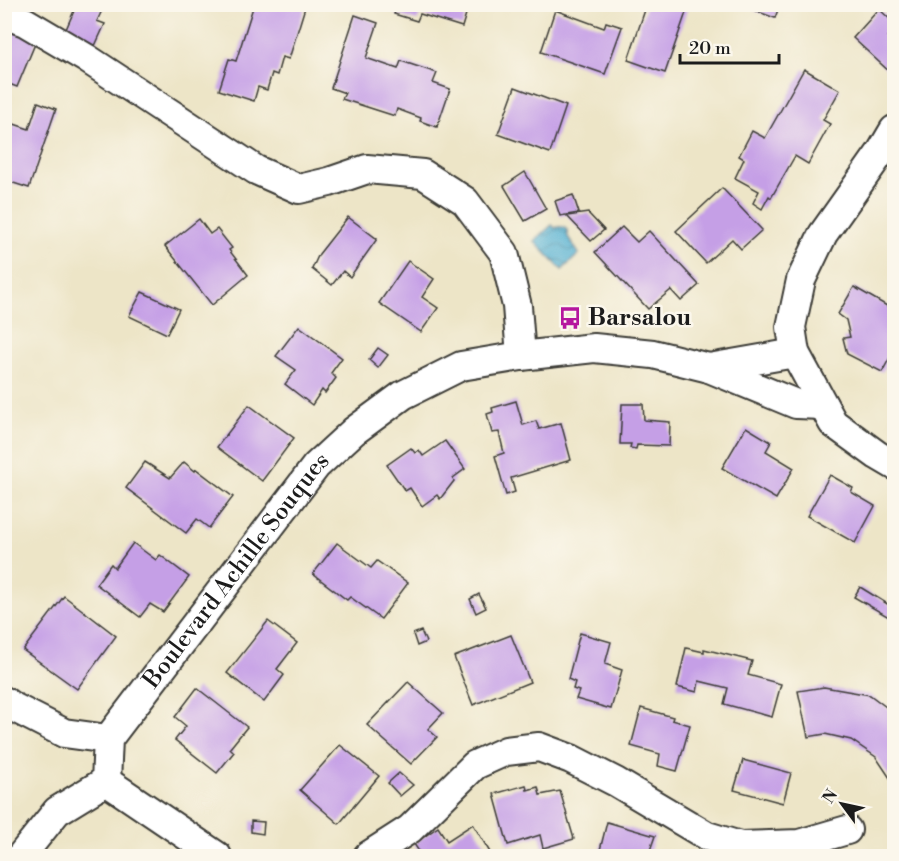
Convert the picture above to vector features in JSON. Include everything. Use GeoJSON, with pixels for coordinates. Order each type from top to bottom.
{"type":"FeatureCollection","features":[{"type":"Feature","properties":{"kind":"street"},"geometry":{"type":"LineString","coordinates":[[4,14],[25,22],[86,58],[256,170],[299,189],[329,182],[367,168],[423,174],[465,201],[504,252],[517,306],[520,356]]}},
{"type":"Feature","properties":{"kind":"street"},"geometry":{"type":"LineString","coordinates":[[890,145],[823,234],[801,280],[791,327],[795,353],[833,423],[894,465]]}},
{"type":"Feature","properties":{"kind":"street","name":"Boulevard Achille Souques"},"geometry":{"type":"LineString","coordinates":[[108,739],[316,466],[354,431],[403,395],[461,366],[520,356],[594,348],[653,354],[708,368],[796,404],[823,405]]}},
{"type":"Feature","properties":{"kind":"street"},"geometry":{"type":"LineString","coordinates":[[708,368],[795,353]]}},
{"type":"Feature","properties":{"kind":"street"},"geometry":{"type":"LineString","coordinates":[[4,701],[64,733],[108,739],[106,781]]}},
{"type":"Feature","properties":{"kind":"street"},"geometry":{"type":"LineString","coordinates":[[368,856],[410,829],[475,765],[506,752],[539,747],[571,759],[616,782],[707,836],[740,846],[799,844],[847,830]]}},
{"type":"Feature","properties":{"kind":"street"},"geometry":{"type":"LineString","coordinates":[[21,856],[57,811],[106,781]]}},
{"type":"Feature","properties":{"kind":"street"},"geometry":{"type":"LineString","coordinates":[[106,781],[217,856]]}},
{"type":"Feature","properties":{"kind":"water"},"geometry":{"type":"Polygon","coordinates":[[[552,225],[555,228],[561,227],[567,230],[568,237],[579,254],[562,270],[534,241],[552,225]]]}},
{"type":"Feature","properties":{"kind":"building"},"geometry":{"type":"Polygon","coordinates":[[[77,4],[105,4],[97,21],[105,24],[94,48],[64,34],[77,4]]]}},
{"type":"Feature","properties":{"kind":"building"},"geometry":{"type":"Polygon","coordinates":[[[254,4],[306,4],[289,59],[282,57],[277,75],[272,73],[267,90],[258,87],[254,101],[219,90],[229,59],[236,61],[254,4]]]}},
{"type":"Feature","properties":{"kind":"building"},"geometry":{"type":"Polygon","coordinates":[[[397,4],[469,4],[462,27],[420,14],[417,21],[394,14],[397,4]]]}},
{"type":"Feature","properties":{"kind":"building"},"geometry":{"type":"Polygon","coordinates":[[[647,4],[689,4],[665,73],[628,60],[647,4]]]}},
{"type":"Feature","properties":{"kind":"building"},"geometry":{"type":"Polygon","coordinates":[[[737,4],[780,4],[775,18],[737,4]]]}},
{"type":"Feature","properties":{"kind":"building"},"geometry":{"type":"Polygon","coordinates":[[[879,9],[894,23],[894,30],[888,37],[894,43],[894,71],[892,74],[853,38],[879,9]]]}},
{"type":"Feature","properties":{"kind":"building"},"geometry":{"type":"Polygon","coordinates":[[[555,10],[604,28],[606,22],[622,27],[605,74],[541,52],[555,10]]]}},
{"type":"Feature","properties":{"kind":"building"},"geometry":{"type":"Polygon","coordinates":[[[355,15],[378,23],[366,58],[398,69],[401,61],[437,73],[433,83],[450,89],[437,127],[397,109],[395,116],[342,99],[345,93],[331,88],[355,15]]]}},
{"type":"Feature","properties":{"kind":"building"},"geometry":{"type":"Polygon","coordinates":[[[4,22],[37,39],[17,87],[4,82],[4,22]]]}},
{"type":"Feature","properties":{"kind":"building"},"geometry":{"type":"Polygon","coordinates":[[[804,69],[840,90],[823,120],[830,124],[808,164],[795,156],[771,198],[769,196],[762,209],[753,203],[759,191],[735,178],[744,159],[739,156],[752,131],[765,138],[804,69]]]}},
{"type":"Feature","properties":{"kind":"building"},"geometry":{"type":"Polygon","coordinates":[[[515,87],[566,106],[550,153],[498,134],[515,87]]]}},
{"type":"Feature","properties":{"kind":"building"},"geometry":{"type":"Polygon","coordinates":[[[38,102],[56,109],[29,188],[4,180],[4,141],[11,123],[29,129],[38,102]]]}},
{"type":"Feature","properties":{"kind":"building"},"geometry":{"type":"Polygon","coordinates":[[[525,172],[546,209],[525,221],[504,186],[525,172]]]}},
{"type":"Feature","properties":{"kind":"building"},"geometry":{"type":"Polygon","coordinates":[[[722,188],[762,230],[741,249],[732,239],[706,263],[676,231],[722,188]]]}},
{"type":"Feature","properties":{"kind":"building"},"geometry":{"type":"Polygon","coordinates":[[[573,195],[579,213],[560,216],[555,201],[573,195]]]}},
{"type":"Feature","properties":{"kind":"building"},"geometry":{"type":"Polygon","coordinates":[[[588,213],[604,230],[591,241],[567,216],[588,213]]]}},
{"type":"Feature","properties":{"kind":"building"},"geometry":{"type":"Polygon","coordinates":[[[348,217],[377,239],[350,277],[343,271],[332,285],[312,269],[319,254],[348,217]]]}},
{"type":"Feature","properties":{"kind":"building"},"geometry":{"type":"Polygon","coordinates":[[[199,219],[210,234],[217,229],[232,248],[229,250],[248,275],[212,305],[165,246],[199,219]]]}},
{"type":"Feature","properties":{"kind":"building"},"geometry":{"type":"Polygon","coordinates":[[[622,227],[637,242],[649,231],[699,285],[681,301],[671,290],[648,309],[595,252],[622,227]]]}},
{"type":"Feature","properties":{"kind":"building"},"geometry":{"type":"Polygon","coordinates":[[[408,261],[434,279],[422,297],[438,308],[421,332],[379,303],[408,261]]]}},
{"type":"Feature","properties":{"kind":"building"},"geometry":{"type":"Polygon","coordinates":[[[854,287],[894,310],[894,330],[891,336],[894,338],[894,350],[882,372],[847,354],[843,338],[850,337],[846,320],[838,314],[854,287]]]}},
{"type":"Feature","properties":{"kind":"building"},"geometry":{"type":"Polygon","coordinates":[[[142,292],[179,309],[167,334],[129,316],[142,292]]]}},
{"type":"Feature","properties":{"kind":"building"},"geometry":{"type":"Polygon","coordinates":[[[299,326],[342,358],[331,373],[336,378],[325,393],[322,390],[312,405],[285,384],[296,370],[276,356],[299,326]]]}},
{"type":"Feature","properties":{"kind":"building"},"geometry":{"type":"Polygon","coordinates":[[[378,348],[388,355],[378,368],[369,360],[378,348]]]}},
{"type":"Feature","properties":{"kind":"building"},"geometry":{"type":"Polygon","coordinates":[[[516,401],[523,425],[536,421],[539,429],[561,423],[571,460],[511,478],[515,492],[506,495],[495,456],[504,453],[499,432],[492,433],[487,414],[493,412],[492,408],[516,401]]]}},
{"type":"Feature","properties":{"kind":"building"},"geometry":{"type":"Polygon","coordinates":[[[622,404],[643,404],[644,420],[670,422],[669,446],[637,445],[636,449],[630,448],[631,444],[620,444],[622,404]]]}},
{"type":"Feature","properties":{"kind":"building"},"geometry":{"type":"Polygon","coordinates":[[[249,405],[294,438],[262,481],[217,447],[249,405]]]}},
{"type":"Feature","properties":{"kind":"building"},"geometry":{"type":"Polygon","coordinates":[[[746,427],[771,442],[766,451],[794,468],[776,499],[722,468],[746,427]]]}},
{"type":"Feature","properties":{"kind":"building"},"geometry":{"type":"Polygon","coordinates":[[[445,441],[465,469],[453,478],[454,481],[440,499],[437,495],[422,506],[410,488],[405,491],[387,465],[411,448],[415,453],[419,450],[423,456],[445,441]]]}},
{"type":"Feature","properties":{"kind":"building"},"geometry":{"type":"Polygon","coordinates":[[[145,462],[170,478],[184,462],[233,497],[209,528],[197,519],[186,533],[126,488],[145,462]]]}},
{"type":"Feature","properties":{"kind":"building"},"geometry":{"type":"Polygon","coordinates":[[[830,475],[853,488],[851,492],[875,506],[855,543],[807,516],[830,475]]]}},
{"type":"Feature","properties":{"kind":"building"},"geometry":{"type":"Polygon","coordinates":[[[133,543],[156,560],[160,555],[189,577],[163,612],[150,604],[140,617],[96,584],[111,564],[115,568],[133,543]]]}},
{"type":"Feature","properties":{"kind":"building"},"geometry":{"type":"Polygon","coordinates":[[[337,543],[371,568],[377,561],[408,583],[381,619],[350,597],[347,600],[313,574],[337,543]]]}},
{"type":"Feature","properties":{"kind":"building"},"geometry":{"type":"Polygon","coordinates":[[[860,587],[894,608],[894,620],[854,597],[860,587]]]}},
{"type":"Feature","properties":{"kind":"building"},"geometry":{"type":"Polygon","coordinates":[[[479,594],[486,608],[476,613],[470,599],[479,594]]]}},
{"type":"Feature","properties":{"kind":"building"},"geometry":{"type":"Polygon","coordinates":[[[64,596],[116,636],[77,689],[23,650],[64,596]]]}},
{"type":"Feature","properties":{"kind":"building"},"geometry":{"type":"Polygon","coordinates":[[[268,621],[297,643],[277,669],[284,675],[264,702],[227,673],[268,621]]]}},
{"type":"Feature","properties":{"kind":"building"},"geometry":{"type":"Polygon","coordinates":[[[421,631],[426,642],[417,646],[413,634],[421,631]]]}},
{"type":"Feature","properties":{"kind":"building"},"geometry":{"type":"Polygon","coordinates":[[[580,633],[611,642],[605,664],[622,670],[611,709],[576,699],[579,691],[573,689],[575,682],[568,679],[580,633]]]}},
{"type":"Feature","properties":{"kind":"building"},"geometry":{"type":"Polygon","coordinates":[[[511,635],[530,682],[473,705],[454,657],[511,635]]]}},
{"type":"Feature","properties":{"kind":"building"},"geometry":{"type":"Polygon","coordinates":[[[686,648],[704,652],[704,649],[752,661],[748,675],[781,684],[772,717],[724,704],[728,688],[699,681],[697,692],[677,687],[686,648]]]}},
{"type":"Feature","properties":{"kind":"building"},"geometry":{"type":"Polygon","coordinates":[[[408,682],[443,713],[428,729],[437,737],[411,764],[367,725],[408,682]]]}},
{"type":"Feature","properties":{"kind":"building"},"geometry":{"type":"Polygon","coordinates":[[[824,687],[870,695],[894,713],[894,784],[876,757],[851,740],[825,734],[808,737],[798,691],[824,687]]]}},
{"type":"Feature","properties":{"kind":"building"},"geometry":{"type":"Polygon","coordinates":[[[197,688],[247,727],[230,748],[234,752],[217,773],[175,740],[186,726],[175,717],[197,688]]]}},
{"type":"Feature","properties":{"kind":"building"},"geometry":{"type":"Polygon","coordinates":[[[641,708],[673,717],[672,720],[690,725],[677,771],[658,766],[660,754],[631,746],[641,708]]]}},
{"type":"Feature","properties":{"kind":"building"},"geometry":{"type":"Polygon","coordinates":[[[340,745],[379,776],[339,824],[300,790],[340,745]]]}},
{"type":"Feature","properties":{"kind":"building"},"geometry":{"type":"Polygon","coordinates":[[[743,760],[791,773],[783,803],[734,790],[743,760]]]}},
{"type":"Feature","properties":{"kind":"building"},"geometry":{"type":"Polygon","coordinates":[[[399,773],[413,785],[400,796],[388,783],[399,773]]]}},
{"type":"Feature","properties":{"kind":"building"},"geometry":{"type":"Polygon","coordinates":[[[526,785],[527,790],[538,787],[540,795],[560,791],[574,839],[543,848],[540,835],[508,845],[494,794],[526,785]]]}},
{"type":"Feature","properties":{"kind":"building"},"geometry":{"type":"Polygon","coordinates":[[[251,821],[264,822],[263,834],[251,832],[251,821]]]}},
{"type":"Feature","properties":{"kind":"building"},"geometry":{"type":"Polygon","coordinates":[[[607,822],[655,836],[648,856],[599,854],[607,822]]]}},
{"type":"Feature","properties":{"kind":"building"},"geometry":{"type":"Polygon","coordinates":[[[473,824],[491,854],[487,856],[422,856],[414,844],[438,827],[447,841],[473,824]]]}},
{"type":"Feature","properties":{"kind":"place","name":"Barsalou"},"geometry":{"type":"Point","coordinates":[570,318]}}]}
